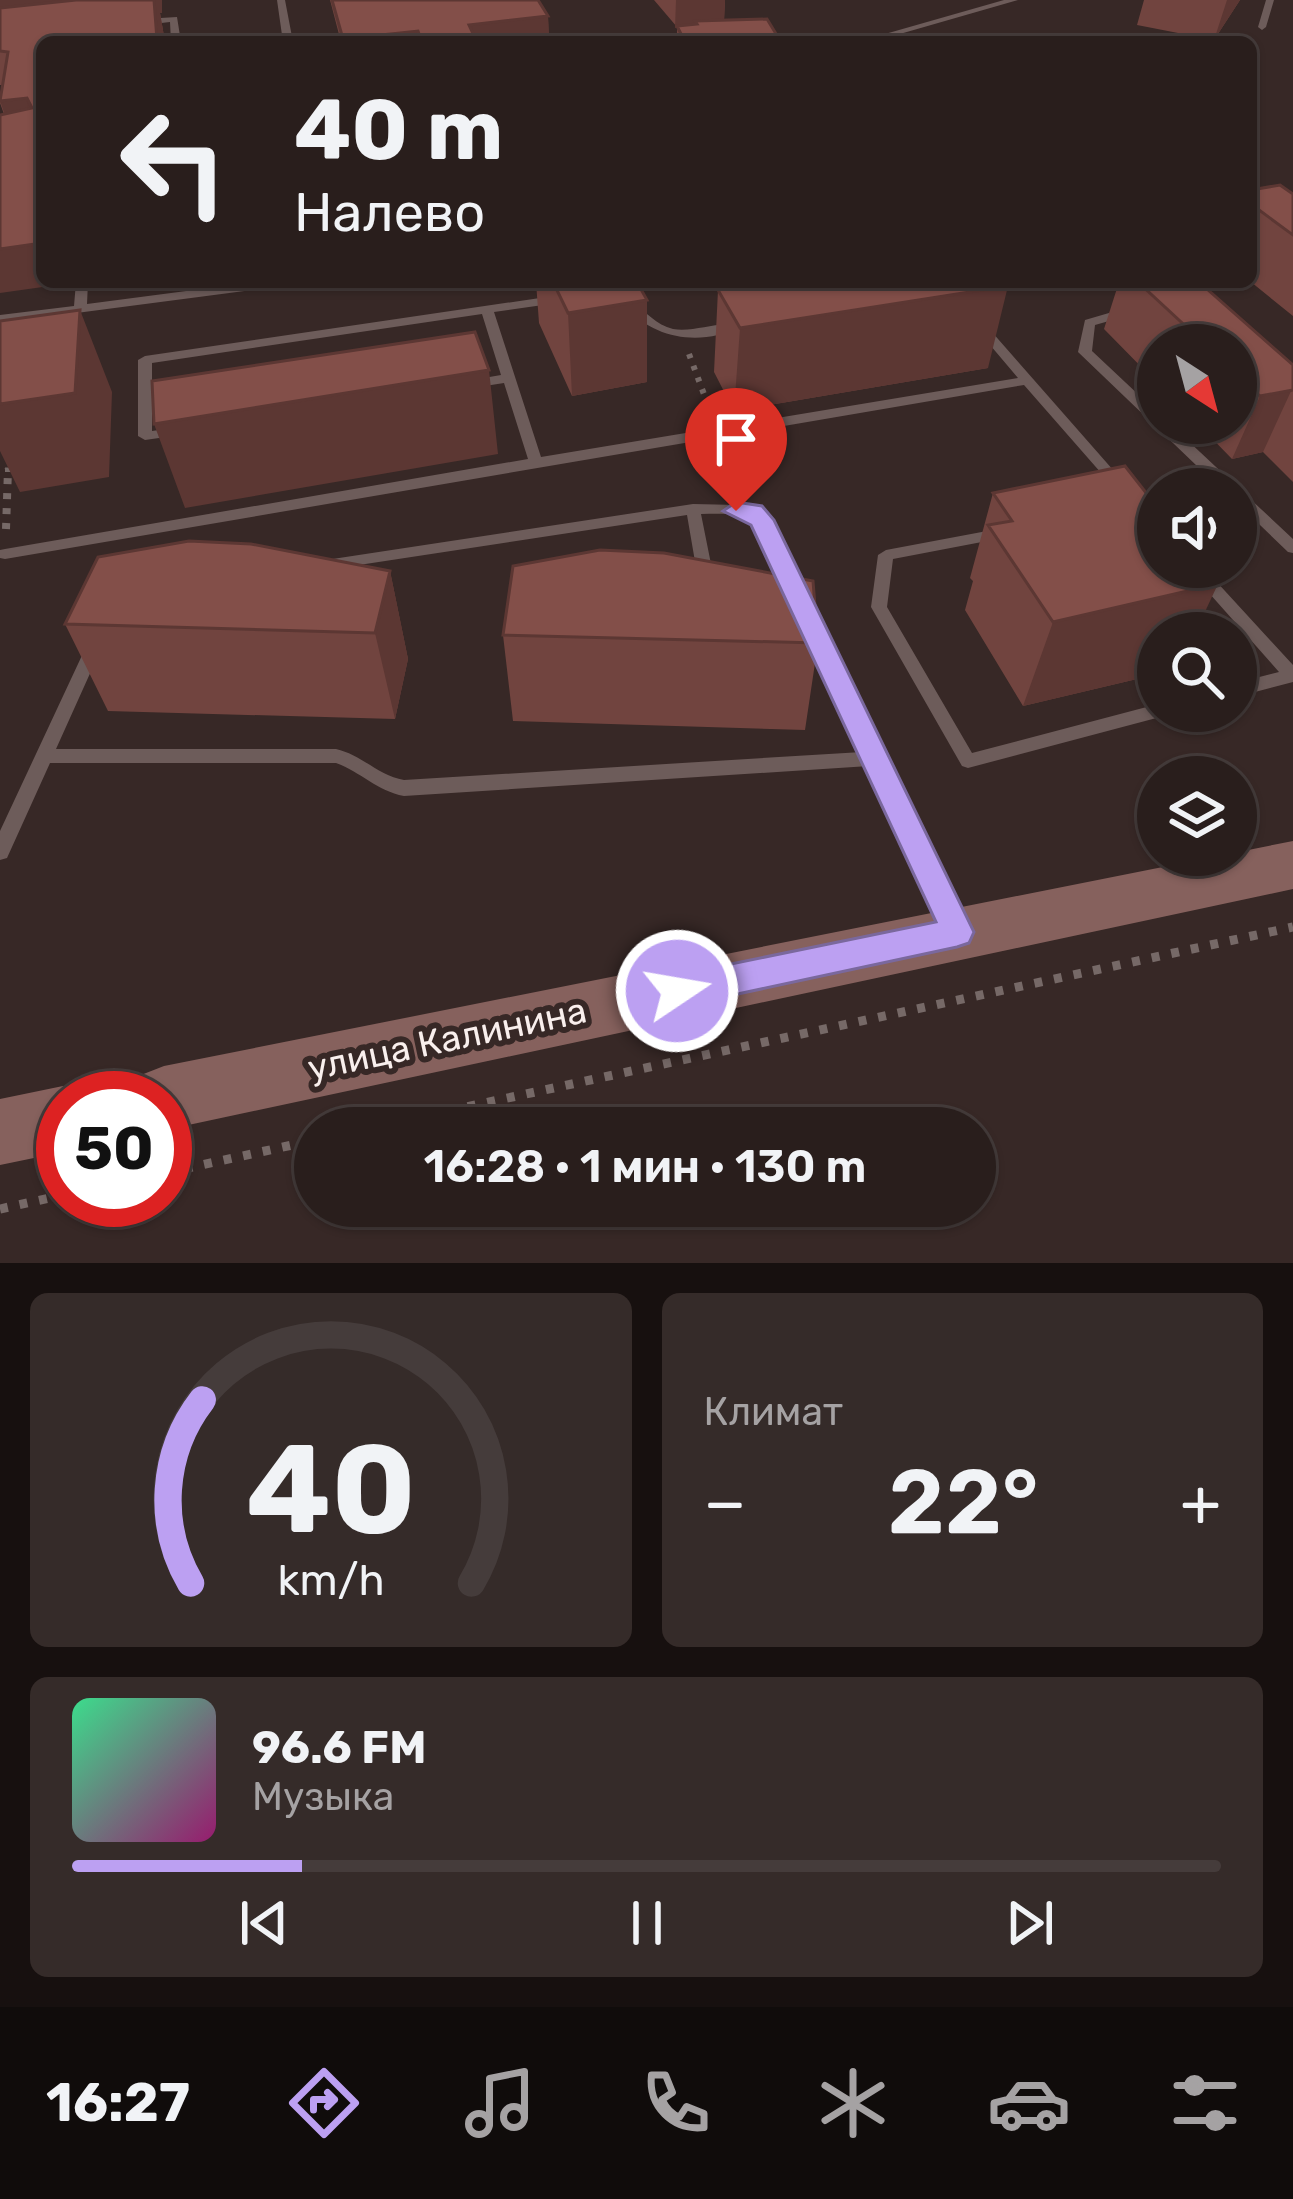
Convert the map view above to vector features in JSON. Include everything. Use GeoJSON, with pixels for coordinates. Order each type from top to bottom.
{"type":"FeatureCollection","features":[{"type":"Feature","properties":{"kind":"main road","name":"улица Калинина"},"geometry":{"type":"LineString","coordinates":[[192,1092],[1293,865]]}},
{"type":"Feature","properties":{"kind":"main road"},"geometry":{"type":"LineString","coordinates":[[0,1132],[36,1125]]}},
{"type":"Feature","properties":{"kind":"lane"},"geometry":{"type":"LineString","coordinates":[[281,0],[286,36]]}},
{"type":"Feature","properties":{"kind":"lane"},"geometry":{"type":"LineString","coordinates":[[884,36],[1014,0]]}},
{"type":"Feature","properties":{"kind":"lane"},"geometry":{"type":"LineString","coordinates":[[1262,27],[1270,0]]}},
{"type":"Feature","properties":{"kind":"lane"},"geometry":{"type":"LineString","coordinates":[[130,24],[174,20],[175,36]]}},
{"type":"Feature","properties":{"kind":"lane"},"geometry":{"type":"LineString","coordinates":[[80,310],[82,288]]}},
{"type":"Feature","properties":{"kind":"lane"},"geometry":{"type":"LineString","coordinates":[[0,320],[240,288]]}},
{"type":"Feature","properties":{"kind":"lane"},"geometry":{"type":"LineString","coordinates":[[596,294],[625,288]]}},
{"type":"Feature","properties":{"kind":"lane"},"geometry":{"type":"LineString","coordinates":[[617,290],[650,327],[682,335],[747,325]]}},
{"type":"Feature","properties":{"kind":"lane"},"geometry":{"type":"LineString","coordinates":[[191,429],[145,436],[145,360],[574,297]]}},
{"type":"Feature","properties":{"kind":"lane"},"geometry":{"type":"LineString","coordinates":[[967,309],[1024,381],[1137,505]]}},
{"type":"Feature","properties":{"kind":"lane"},"geometry":{"type":"LineString","coordinates":[[1137,401],[1085,352],[1089,323],[1140,309]]}},
{"type":"Feature","properties":{"kind":"lane"},"geometry":{"type":"LineString","coordinates":[[487,310],[536,462]]}},
{"type":"Feature","properties":{"kind":"lane"},"geometry":{"type":"LineString","coordinates":[[465,385],[511,378]]}},
{"type":"Feature","properties":{"kind":"lane"},"geometry":{"type":"LineString","coordinates":[[5,554],[1024,381]]}},
{"type":"Feature","properties":{"kind":"lane"},"geometry":{"type":"LineString","coordinates":[[1182,444],[1208,468]]}},
{"type":"Feature","properties":{"kind":"lane"},"geometry":{"type":"LineString","coordinates":[[694,509],[710,596]]}},
{"type":"Feature","properties":{"kind":"lane"},"geometry":{"type":"LineString","coordinates":[[296,569],[694,509],[753,512],[762,520],[957,932]]}},
{"type":"Feature","properties":{"kind":"lane"},"geometry":{"type":"LineString","coordinates":[[1257,514],[1293,548]]}},
{"type":"Feature","properties":{"kind":"lane"},"geometry":{"type":"LineString","coordinates":[[1024,529],[886,556],[879,607],[968,761],[1137,717]]}},
{"type":"Feature","properties":{"kind":"lane"},"geometry":{"type":"LineString","coordinates":[[1213,588],[1293,676],[1257,685]]}},
{"type":"Feature","properties":{"kind":"lane"},"geometry":{"type":"LineString","coordinates":[[0,852],[101,631]]}},
{"type":"Feature","properties":{"kind":"lane"},"geometry":{"type":"LineString","coordinates":[[44,756],[348,757],[390,788],[872,759]]}},
{"type":"Feature","properties":{"kind":"path"},"geometry":{"type":"LineString","coordinates":[[5,554],[9,448]]}},
{"type":"Feature","properties":{"kind":"path"},"geometry":{"type":"LineString","coordinates":[[466,1107],[1293,927]]}},
{"type":"Feature","properties":{"kind":"path"},"geometry":{"type":"LineString","coordinates":[[192,1167],[294,1145]]}},
{"type":"Feature","properties":{"kind":"path"},"geometry":{"type":"LineString","coordinates":[[0,1209],[36,1201]]}},
{"type":"Feature","properties":{"kind":"building"},"geometry":{"type":"Polygon","coordinates":[[[76,0],[154,0],[157,36],[36,36],[36,244],[0,249],[0,115],[32,108],[27,98],[0,101],[8,52],[0,51],[0,8],[76,0]]]}},
{"type":"Feature","properties":{"kind":"building"},"geometry":{"type":"Polygon","coordinates":[[[332,0],[538,0],[548,16],[469,25],[474,36],[420,36],[418,31],[342,36],[332,0]]]}},
{"type":"Feature","properties":{"kind":"building"},"geometry":{"type":"Polygon","coordinates":[[[767,19],[777,36],[682,36],[677,26],[697,24],[695,21],[767,19]]]}},
{"type":"Feature","properties":{"kind":"building"},"geometry":{"type":"Polygon","coordinates":[[[1280,185],[1293,194],[1293,235],[1257,208],[1257,189],[1280,185]]]}},
{"type":"Feature","properties":{"kind":"building"},"geometry":{"type":"Polygon","coordinates":[[[556,288],[640,288],[647,300],[568,313],[556,288]]]}},
{"type":"Feature","properties":{"kind":"building"},"geometry":{"type":"Polygon","coordinates":[[[731,288],[995,288],[740,328],[718,290],[731,288]]]}},
{"type":"Feature","properties":{"kind":"building"},"geometry":{"type":"Polygon","coordinates":[[[1144,288],[1206,288],[1247,324],[1183,324],[1144,288]]]}},
{"type":"Feature","properties":{"kind":"building"},"geometry":{"type":"Polygon","coordinates":[[[80,310],[75,393],[0,404],[0,321],[80,310]]]}},
{"type":"Feature","properties":{"kind":"building"},"geometry":{"type":"Polygon","coordinates":[[[475,332],[489,370],[154,424],[152,381],[475,332]]]}},
{"type":"Feature","properties":{"kind":"building"},"geometry":{"type":"Polygon","coordinates":[[[1257,333],[1293,365],[1293,390],[1260,396],[1257,333]]]}},
{"type":"Feature","properties":{"kind":"building"},"geometry":{"type":"Polygon","coordinates":[[[1125,466],[1137,481],[1137,588],[1201,588],[1053,622],[988,525],[1012,521],[993,493],[1125,466]]]}},
{"type":"Feature","properties":{"kind":"building"},"geometry":{"type":"Polygon","coordinates":[[[189,541],[251,544],[390,571],[375,633],[65,624],[98,557],[189,541]]]}},
{"type":"Feature","properties":{"kind":"building"},"geometry":{"type":"Polygon","coordinates":[[[600,550],[664,553],[813,581],[818,643],[503,635],[513,566],[600,550]]]}},
{"type":"Feature","properties":{"kind":"route"},"geometry":{"type":"LineString","coordinates":[[677,991],[957,932],[762,520],[753,512],[736,511]]}}]}
